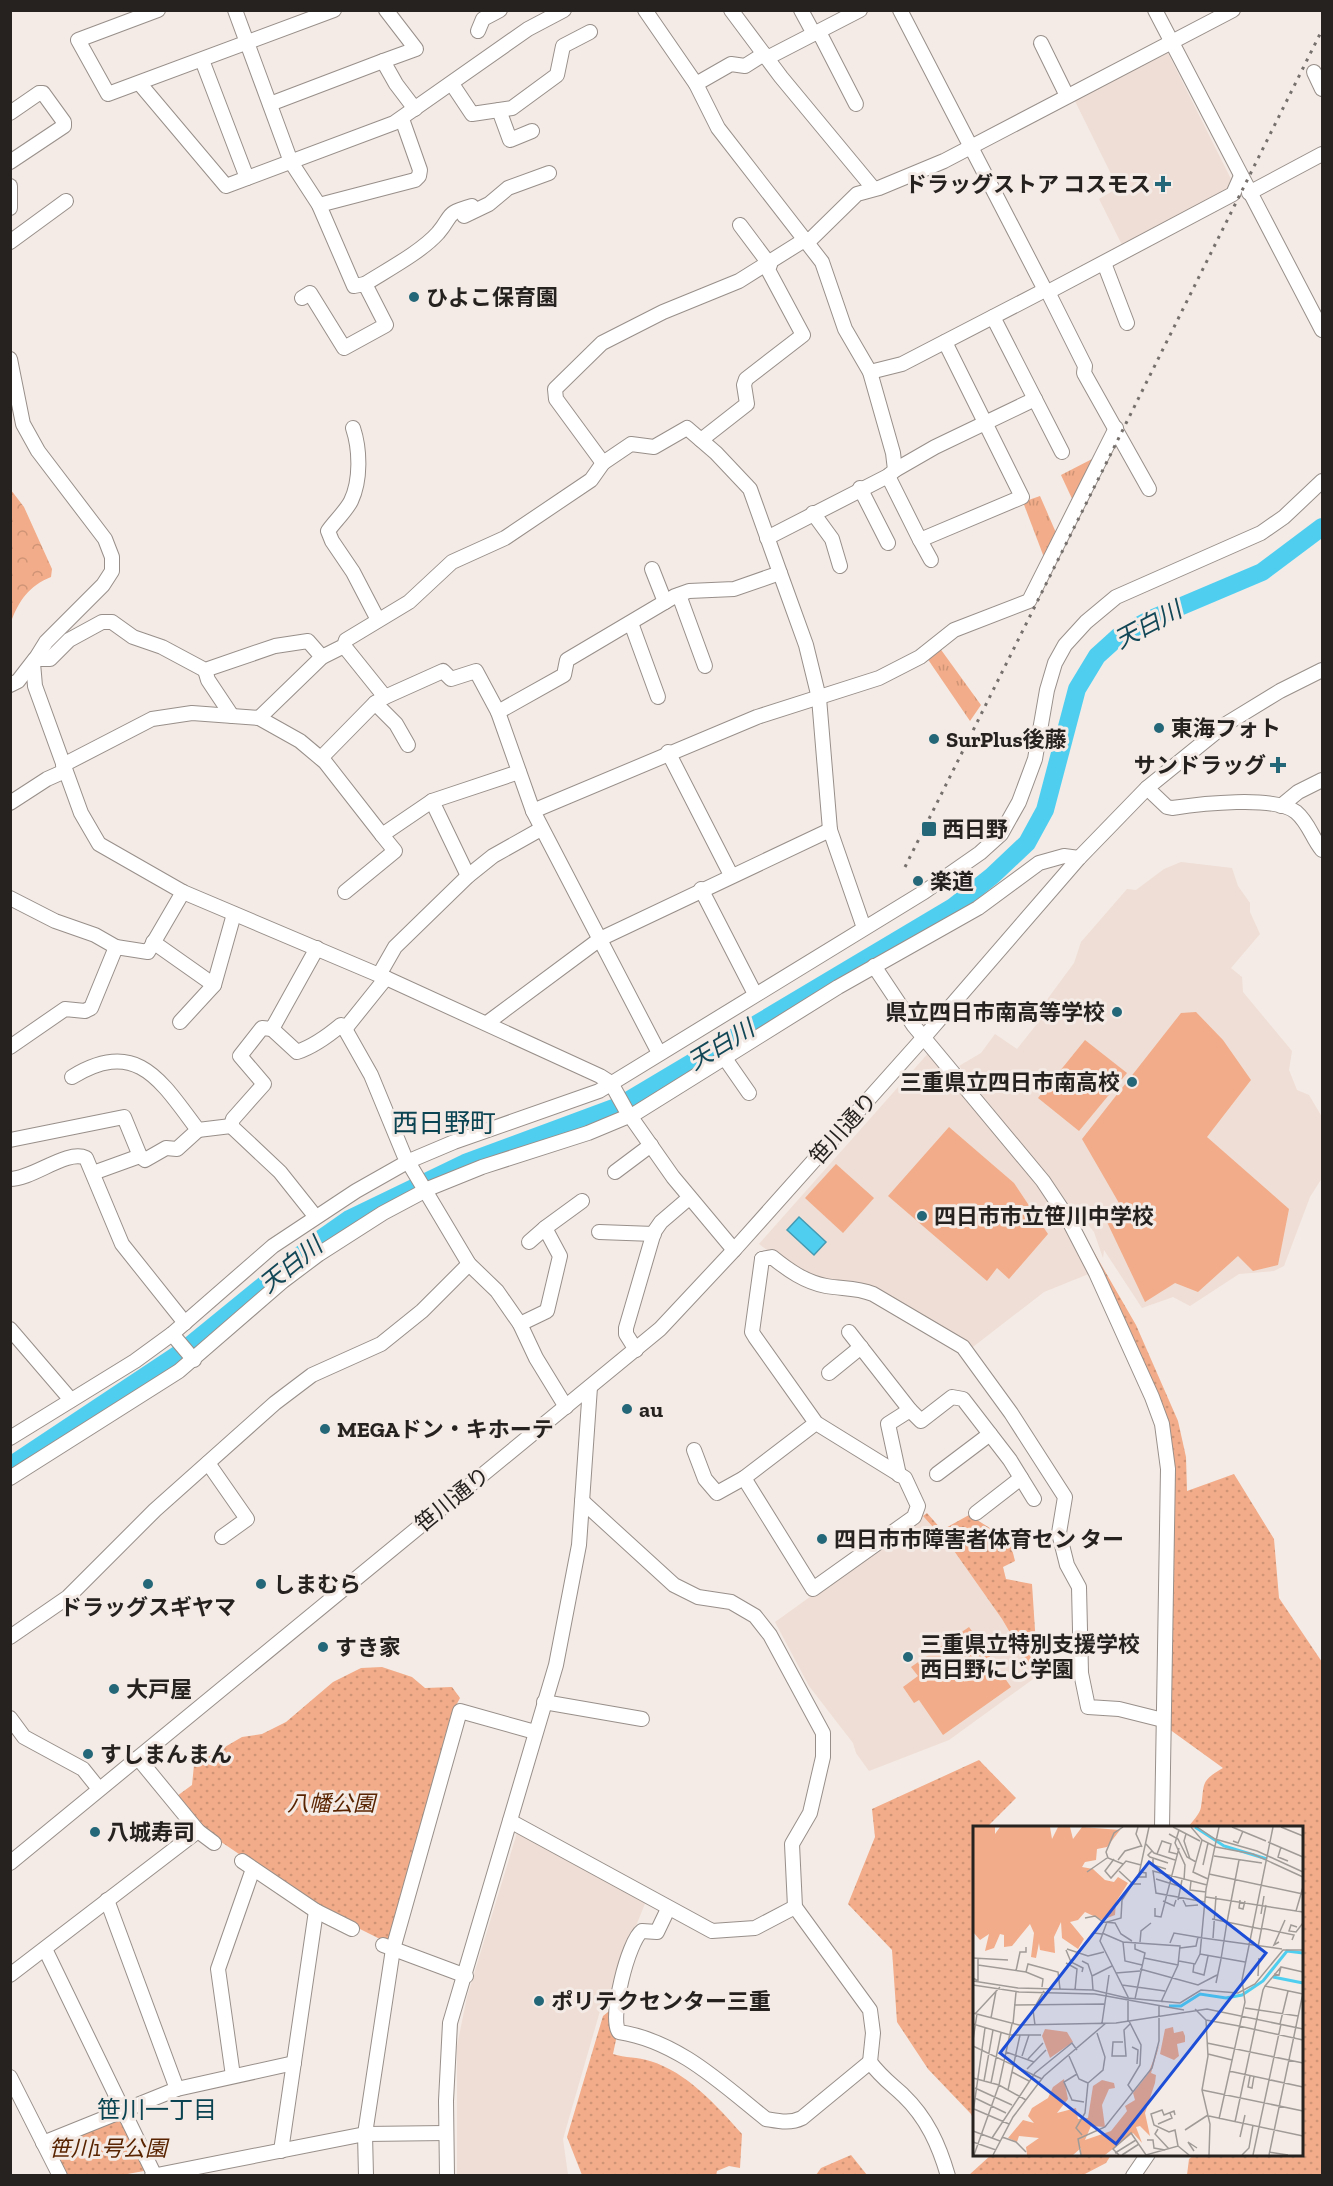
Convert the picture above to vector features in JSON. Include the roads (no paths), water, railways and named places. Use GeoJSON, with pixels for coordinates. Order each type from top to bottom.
{"type":"FeatureCollection","features":[{"type":"Feature","properties":{"kind":"street"},"geometry":{"type":"LineString","coordinates":[[158,10],[78,40],[108,94],[334,10]]}},
{"type":"Feature","properties":{"kind":"street"},"geometry":{"type":"LineString","coordinates":[[235,10],[291,162],[319,205],[354,286],[365,284],[398,264],[438,233],[452,212],[472,206]]}},
{"type":"Feature","properties":{"kind":"street"},"geometry":{"type":"LineString","coordinates":[[270,104],[416,49],[386,10]]}},
{"type":"Feature","properties":{"kind":"street"},"geometry":{"type":"LineString","coordinates":[[478,32],[483,19],[500,10]]}},
{"type":"Feature","properties":{"kind":"street"},"geometry":{"type":"LineString","coordinates":[[140,84],[226,186],[402,119],[528,29],[564,10]]}},
{"type":"Feature","properties":{"kind":"street"},"geometry":{"type":"LineString","coordinates":[[645,10],[696,84],[718,128],[807,241],[827,272],[845,329],[870,372],[893,453],[891,473],[931,560]]}},
{"type":"Feature","properties":{"kind":"street"},"geometry":{"type":"LineString","coordinates":[[731,10],[765,56],[873,188]]}},
{"type":"Feature","properties":{"kind":"street"},"geometry":{"type":"LineString","coordinates":[[801,10],[856,104]]}},
{"type":"Feature","properties":{"kind":"street"},"geometry":{"type":"LineString","coordinates":[[696,84],[731,64],[745,66],[816,33],[835,16],[860,10]]}},
{"type":"Feature","properties":{"kind":"street"},"geometry":{"type":"LineString","coordinates":[[900,10],[1085,366],[1084,372],[1149,489]]}},
{"type":"Feature","properties":{"kind":"street"},"geometry":{"type":"LineString","coordinates":[[1155,10],[1249,193],[1323,330]]}},
{"type":"Feature","properties":{"kind":"street"},"geometry":{"type":"LineString","coordinates":[[603,463],[550,398],[555,389],[602,342],[663,312],[739,282],[807,241],[857,194],[930,167],[970,148],[1233,10]]}},
{"type":"Feature","properties":{"kind":"street"},"geometry":{"type":"LineString","coordinates":[[452,84],[472,114],[512,108],[557,75],[563,46],[590,32]]}},
{"type":"Feature","properties":{"kind":"street"},"geometry":{"type":"LineString","coordinates":[[1041,43],[1067,96]]}},
{"type":"Feature","properties":{"kind":"street"},"geometry":{"type":"LineString","coordinates":[[202,60],[247,178]]}},
{"type":"Feature","properties":{"kind":"street"},"geometry":{"type":"LineString","coordinates":[[383,61],[396,84],[416,109]]}},
{"type":"Feature","properties":{"kind":"street"},"geometry":{"type":"LineString","coordinates":[[1314,72],[1323,89]]}},
{"type":"Feature","properties":{"kind":"street"},"geometry":{"type":"LineString","coordinates":[[10,113],[39,93],[43,93],[64,122],[64,126],[10,162]]}},
{"type":"Feature","properties":{"kind":"street"},"geometry":{"type":"LineString","coordinates":[[499,110],[510,140],[532,131]]}},
{"type":"Feature","properties":{"kind":"street"},"geometry":{"type":"LineString","coordinates":[[319,205],[415,180],[419,176],[420,170],[402,119]]}},
{"type":"Feature","properties":{"kind":"street"},"geometry":{"type":"LineString","coordinates":[[1249,193],[1323,154]]}},
{"type":"Feature","properties":{"kind":"street"},"geometry":{"type":"LineString","coordinates":[[445,221],[474,213],[508,188],[549,172]]}},
{"type":"Feature","properties":{"kind":"street"},"geometry":{"type":"LineString","coordinates":[[870,372],[902,364],[1104,263],[1233,194],[1241,176]]}},
{"type":"Feature","properties":{"kind":"street"},"geometry":{"type":"LineString","coordinates":[[10,186],[10,208]]}},
{"type":"Feature","properties":{"kind":"street"},"geometry":{"type":"LineString","coordinates":[[10,242],[66,201]]}},
{"type":"Feature","properties":{"kind":"street"},"geometry":{"type":"LineString","coordinates":[[701,440],[747,404],[744,385],[746,379],[803,335],[768,265],[740,225]]}},
{"type":"Feature","properties":{"kind":"street"},"geometry":{"type":"LineString","coordinates":[[1104,263],[1127,324]]}},
{"type":"Feature","properties":{"kind":"street"},"geometry":{"type":"LineString","coordinates":[[302,298],[310,293],[344,348],[386,325],[365,284]]}},
{"type":"Feature","properties":{"kind":"street"},"geometry":{"type":"LineString","coordinates":[[993,317],[1062,453]]}},
{"type":"Feature","properties":{"kind":"street"},"geometry":{"type":"LineString","coordinates":[[920,540],[1023,497],[945,342]]}},
{"type":"Feature","properties":{"kind":"street"},"geometry":{"type":"LineString","coordinates":[[10,359],[23,424],[38,451],[105,539],[112,557],[112,571],[103,585],[45,642],[18,681],[10,685]]}},
{"type":"Feature","properties":{"kind":"street"},"geometry":{"type":"LineString","coordinates":[[767,538],[986,422],[1035,399]]}},
{"type":"Feature","properties":{"kind":"street"},"geometry":{"type":"LineString","coordinates":[[354,428],[359,447],[355,488],[351,502],[328,531],[378,620]]}},
{"type":"Feature","properties":{"kind":"street"},"geometry":{"type":"LineString","coordinates":[[259,718],[322,657],[344,646],[346,640],[409,602],[452,562],[514,532],[591,480],[603,463],[631,444],[654,447],[687,428],[750,489],[780,573],[811,662],[819,698],[830,830],[864,928]]}},
{"type":"Feature","properties":{"kind":"street"},"geometry":{"type":"LineString","coordinates":[[533,811],[668,752],[757,717],[879,678],[920,657],[954,630],[1029,601],[1116,428]]}},
{"type":"Feature","properties":{"kind":"street"},"geometry":{"type":"LineString","coordinates":[[10,1438],[173,1335],[247,1266],[315,1216],[411,1163],[492,1127],[587,1097],[864,928],[980,854],[1000,834],[1019,802],[1035,759],[1047,690],[1055,663],[1065,645],[1086,622],[1116,597],[1262,533],[1284,517],[1323,481]]}},
{"type":"Feature","properties":{"kind":"street"},"geometry":{"type":"LineString","coordinates":[[860,488],[888,543]]}},
{"type":"Feature","properties":{"kind":"street"},"geometry":{"type":"LineString","coordinates":[[813,513],[832,539],[840,566]]}},
{"type":"Feature","properties":{"kind":"street"},"geometry":{"type":"LineString","coordinates":[[652,569],[665,602]]}},
{"type":"Feature","properties":{"kind":"street"},"geometry":{"type":"LineString","coordinates":[[498,712],[564,675],[567,660],[679,595],[734,589],[780,573]]}},
{"type":"Feature","properties":{"kind":"street"},"geometry":{"type":"LineString","coordinates":[[679,595],[705,666]]}},
{"type":"Feature","properties":{"kind":"street"},"geometry":{"type":"LineString","coordinates":[[35,658],[50,659],[69,640],[102,622],[112,622],[133,637],[162,647],[205,670],[208,680],[232,716]]}},
{"type":"Feature","properties":{"kind":"street"},"geometry":{"type":"LineString","coordinates":[[631,623],[658,697]]}},
{"type":"Feature","properties":{"kind":"street"},"geometry":{"type":"LineString","coordinates":[[205,670],[275,646],[308,641],[322,657]]}},
{"type":"Feature","properties":{"kind":"street"},"geometry":{"type":"LineString","coordinates":[[344,646],[408,745]]}},
{"type":"Feature","properties":{"kind":"street"},"geometry":{"type":"LineString","coordinates":[[35,658],[34,686],[81,813],[99,844],[183,892],[383,976],[488,1023],[611,1083],[628,1113],[689,1198],[738,1245],[762,1258],[772,1257],[794,1275],[827,1286],[858,1287],[963,1347],[1005,1403],[1065,1497],[1059,1533],[1066,1565],[1079,1587],[1081,1673],[1088,1707],[1119,1709],[1163,1720]]}},
{"type":"Feature","properties":{"kind":"street"},"geometry":{"type":"LineString","coordinates":[[321,759],[380,700],[443,671],[451,679],[476,670],[498,712],[541,829],[659,1053]]}},
{"type":"Feature","properties":{"kind":"street","name":"笹川通り"},"geometry":{"type":"LineString","coordinates":[[10,1863],[636,1350],[687,1302],[925,1036],[1079,858],[1147,788],[1226,724],[1280,691],[1323,670]]}},
{"type":"Feature","properties":{"kind":"street"},"geometry":{"type":"LineString","coordinates":[[10,803],[64,768],[152,719],[192,713],[259,718],[300,741],[321,759],[395,851],[345,892]]}},
{"type":"Feature","properties":{"kind":"street"},"geometry":{"type":"LineString","coordinates":[[668,752],[731,875]]}},
{"type":"Feature","properties":{"kind":"street"},"geometry":{"type":"LineString","coordinates":[[382,835],[432,801],[519,772]]}},
{"type":"Feature","properties":{"kind":"street"},"geometry":{"type":"LineString","coordinates":[[1281,806],[1298,792],[1323,780]]}},
{"type":"Feature","properties":{"kind":"street"},"geometry":{"type":"LineString","coordinates":[[1147,788],[1172,808],[1225,802],[1281,806],[1294,810],[1307,822],[1323,850]]}},
{"type":"Feature","properties":{"kind":"street"},"geometry":{"type":"LineString","coordinates":[[432,801],[468,876]]}},
{"type":"Feature","properties":{"kind":"street"},"geometry":{"type":"LineString","coordinates":[[345,1029],[383,976],[395,947],[468,876],[493,856],[541,829]]}},
{"type":"Feature","properties":{"kind":"street"},"geometry":{"type":"LineString","coordinates":[[488,1023],[600,939],[701,889],[830,830]]}},
{"type":"Feature","properties":{"kind":"street"},"geometry":{"type":"LineString","coordinates":[[10,1478],[193,1359],[252,1306],[319,1254],[383,1213],[426,1190],[482,1167],[579,1136],[628,1113],[874,966],[978,908],[1039,863],[1064,856],[1079,858]]}},
{"type":"Feature","properties":{"kind":"street"},"geometry":{"type":"LineString","coordinates":[[701,889],[755,994]]}},
{"type":"Feature","properties":{"kind":"street"},"geometry":{"type":"LineString","coordinates":[[10,898],[55,921],[95,935],[116,946],[148,952],[183,892]]}},
{"type":"Feature","properties":{"kind":"street"},"geometry":{"type":"LineString","coordinates":[[180,1022],[214,985],[220,970],[223,944],[234,914]]}},
{"type":"Feature","properties":{"kind":"street"},"geometry":{"type":"LineString","coordinates":[[153,942],[214,985]]}},
{"type":"Feature","properties":{"kind":"street"},"geometry":{"type":"LineString","coordinates":[[10,1047],[65,1009],[85,1011],[91,1008],[116,946]]}},
{"type":"Feature","properties":{"kind":"street"},"geometry":{"type":"LineString","coordinates":[[272,1029],[317,948]]}},
{"type":"Feature","properties":{"kind":"street"},"geometry":{"type":"LineString","coordinates":[[874,966],[925,1036],[1043,1181],[1067,1217],[1101,1283],[1162,1424],[1168,1468],[1163,1720],[1166,1731],[1162,1826]]}},
{"type":"Feature","properties":{"kind":"street"},"geometry":{"type":"LineString","coordinates":[[231,1126],[233,1119],[264,1084],[240,1056],[262,1028],[272,1029],[297,1052],[314,1041],[324,1039],[341,1025],[371,1075],[411,1163],[469,1264],[496,1291],[520,1324],[536,1358],[566,1407]]}},
{"type":"Feature","properties":{"kind":"street"},"geometry":{"type":"LineString","coordinates":[[724,1057],[749,1093]]}},
{"type":"Feature","properties":{"kind":"street"},"geometry":{"type":"LineString","coordinates":[[72,1077],[85,1069],[113,1061],[133,1061],[168,1090],[198,1130]]}},
{"type":"Feature","properties":{"kind":"street"},"geometry":{"type":"LineString","coordinates":[[10,1140],[123,1117],[140,1156],[145,1160],[166,1148],[177,1149],[198,1130],[231,1126]]}},
{"type":"Feature","properties":{"kind":"street"},"geometry":{"type":"LineString","coordinates":[[231,1126],[280,1172],[315,1216]]}},
{"type":"Feature","properties":{"kind":"street"},"geometry":{"type":"LineString","coordinates":[[615,1172],[651,1145]]}},
{"type":"Feature","properties":{"kind":"street"},"geometry":{"type":"LineString","coordinates":[[10,1179],[21,1179],[73,1156],[86,1158],[122,1244],[185,1323]]}},
{"type":"Feature","properties":{"kind":"street"},"geometry":{"type":"LineString","coordinates":[[93,1173],[140,1156]]}},
{"type":"Feature","properties":{"kind":"street"},"geometry":{"type":"LineString","coordinates":[[636,1350],[626,1334],[626,1328],[654,1234],[661,1222],[689,1198]]}},
{"type":"Feature","properties":{"kind":"street"},"geometry":{"type":"LineString","coordinates":[[529,1242],[582,1201]]}},
{"type":"Feature","properties":{"kind":"street"},"geometry":{"type":"LineString","coordinates":[[520,1324],[547,1311],[560,1256],[545,1228]]}},
{"type":"Feature","properties":{"kind":"street"},"geometry":{"type":"LineString","coordinates":[[599,1232],[654,1234]]}},
{"type":"Feature","properties":{"kind":"street"},"geometry":{"type":"LineString","coordinates":[[744,1478],[813,1589],[914,1517],[918,1506],[905,1478],[816,1424],[752,1332],[762,1258]]}},
{"type":"Feature","properties":{"kind":"street"},"geometry":{"type":"LineString","coordinates":[[10,1637],[68,1596],[147,1519],[275,1403],[312,1375],[381,1344],[422,1311],[469,1264]]}},
{"type":"Feature","properties":{"kind":"street"},"geometry":{"type":"LineString","coordinates":[[10,1329],[71,1400]]}},
{"type":"Feature","properties":{"kind":"street"},"geometry":{"type":"LineString","coordinates":[[849,1332],[921,1421],[952,1398],[963,1399],[1034,1499]]}},
{"type":"Feature","properties":{"kind":"street"},"geometry":{"type":"LineString","coordinates":[[173,1335],[193,1359]]}},
{"type":"Feature","properties":{"kind":"street"},"geometry":{"type":"LineString","coordinates":[[829,1373],[861,1347]]}},
{"type":"Feature","properties":{"kind":"street"},"geometry":{"type":"LineString","coordinates":[[447,2175],[446,2133],[450,2023],[466,1976],[556,1665],[572,1588],[582,1501],[590,1387]]}},
{"type":"Feature","properties":{"kind":"street"},"geometry":{"type":"LineString","coordinates":[[899,1475],[888,1424],[910,1410]]}},
{"type":"Feature","properties":{"kind":"street"},"geometry":{"type":"LineString","coordinates":[[694,1450],[705,1479],[717,1493],[744,1478],[816,1424]]}},
{"type":"Feature","properties":{"kind":"street"},"geometry":{"type":"LineString","coordinates":[[937,1474],[990,1434]]}},
{"type":"Feature","properties":{"kind":"street"},"geometry":{"type":"LineString","coordinates":[[208,1463],[247,1519],[222,1536]]}},
{"type":"Feature","properties":{"kind":"street"},"geometry":{"type":"LineString","coordinates":[[976,1513],[1021,1478]]}},
{"type":"Feature","properties":{"kind":"street"},"geometry":{"type":"LineString","coordinates":[[582,1501],[674,1585],[698,1597],[731,1602],[754,1616],[770,1635],[823,1733],[823,1757],[810,1813],[792,1844],[795,1907],[870,2010],[873,2033],[870,2062],[802,2118],[793,2122],[778,2121],[766,2119],[697,2064],[650,2040],[619,2032],[615,2018],[621,1981],[632,1946],[642,1931],[657,1932],[668,1909]]}},
{"type":"Feature","properties":{"kind":"street"},"geometry":{"type":"LineString","coordinates":[[544,1702],[642,1719]]}},
{"type":"Feature","properties":{"kind":"street"},"geometry":{"type":"LineString","coordinates":[[366,2175],[365,2134],[388,1947],[460,1711],[535,1732]]}},
{"type":"Feature","properties":{"kind":"street"},"geometry":{"type":"LineString","coordinates":[[10,1718],[24,1737],[83,1769],[99,1789]]}},
{"type":"Feature","properties":{"kind":"street"},"geometry":{"type":"LineString","coordinates":[[138,1758],[198,1831],[214,1843]]}},
{"type":"Feature","properties":{"kind":"street"},"geometry":{"type":"LineString","coordinates":[[510,1821],[712,1931],[755,1928],[795,1907]]}},
{"type":"Feature","properties":{"kind":"street"},"geometry":{"type":"LineString","coordinates":[[10,1975],[198,1831]]}},
{"type":"Feature","properties":{"kind":"street"},"geometry":{"type":"LineString","coordinates":[[233,2076],[218,1969],[248,1865],[316,1911],[352,1929]]}},
{"type":"Feature","properties":{"kind":"street"},"geometry":{"type":"LineString","coordinates":[[107,1900],[177,2089]]}},
{"type":"Feature","properties":{"kind":"street"},"geometry":{"type":"LineString","coordinates":[[281,2151],[316,1911]]}},
{"type":"Feature","properties":{"kind":"street"},"geometry":{"type":"LineString","coordinates":[[388,1947],[466,1976]]}},
{"type":"Feature","properties":{"kind":"street"},"geometry":{"type":"LineString","coordinates":[[45,1949],[154,2175],[365,2134],[446,2133]]}},
{"type":"Feature","properties":{"kind":"street"},"geometry":{"type":"LineString","coordinates":[[870,2062],[908,2101],[931,2131],[948,2175]]}},
{"type":"Feature","properties":{"kind":"street"},"geometry":{"type":"LineString","coordinates":[[44,2143],[177,2089],[294,2063]]}},
{"type":"Feature","properties":{"kind":"street"},"geometry":{"type":"LineString","coordinates":[[10,2077],[60,2175]]}},
{"type":"Feature","properties":{"kind":"street"},"geometry":{"type":"LineString","coordinates":[[1133,2175],[1147,2156]]}},
{"type":"Feature","properties":{"kind":"water"},"geometry":{"type":"Polygon","coordinates":[[[799,1217],[826,1242],[814,1255],[787,1230],[799,1217]]]}},
{"type":"Feature","properties":{"kind":"waterway","name":"天白川"},"geometry":{"type":"LineString","coordinates":[[10,1466],[183,1351],[319,1240],[349,1219],[465,1163],[619,1106],[953,907],[992,876],[1027,843],[1045,810],[1077,689],[1097,656],[1118,637],[1151,619],[1262,572],[1322,527]]}},
{"type":"Feature","properties":{"kind":"railway"},"geometry":{"type":"LineString","coordinates":[[905,867],[1322,30]]}},
{"type":"Feature","properties":{"kind":"place","name":"ドラッグストア コスモス"},"geometry":{"type":"Point","coordinates":[1163,184]}},
{"type":"Feature","properties":{"kind":"place","name":"ひよこ保育園"},"geometry":{"type":"Point","coordinates":[414,297]}},
{"type":"Feature","properties":{"kind":"place","name":"東海フォト"},"geometry":{"type":"Point","coordinates":[1159,728]}},
{"type":"Feature","properties":{"kind":"place","name":"SurPlus後藤"},"geometry":{"type":"Point","coordinates":[934,739]}},
{"type":"Feature","properties":{"kind":"place","name":"サンドラッグ"},"geometry":{"type":"Point","coordinates":[1278,765]}},
{"type":"Feature","properties":{"kind":"place","name":"西日野"},"geometry":{"type":"Point","coordinates":[929,829]}},
{"type":"Feature","properties":{"kind":"place","name":"楽道"},"geometry":{"type":"Point","coordinates":[918,881]}},
{"type":"Feature","properties":{"kind":"place","name":"県立四日市南高等学校"},"geometry":{"type":"Point","coordinates":[1117,1012]}},
{"type":"Feature","properties":{"kind":"place","name":"三重県立四日市南高校"},"geometry":{"type":"Point","coordinates":[1132,1082]}},
{"type":"Feature","properties":{"kind":"place","name":"四日市市立笹川中学校"},"geometry":{"type":"Point","coordinates":[922,1216]}},
{"type":"Feature","properties":{"kind":"place","name":"au"},"geometry":{"type":"Point","coordinates":[627,1409]}},
{"type":"Feature","properties":{"kind":"place","name":"MEGAドン・キホーテ"},"geometry":{"type":"Point","coordinates":[325,1429]}},
{"type":"Feature","properties":{"kind":"place","name":"四日市市障害者体育セン ター"},"geometry":{"type":"Point","coordinates":[822,1539]}},
{"type":"Feature","properties":{"kind":"place","name":"ドラッグスギヤマ"},"geometry":{"type":"Point","coordinates":[148,1584]}},
{"type":"Feature","properties":{"kind":"place","name":"しまむら"},"geometry":{"type":"Point","coordinates":[261,1584]}},
{"type":"Feature","properties":{"kind":"place","name":"すき家"},"geometry":{"type":"Point","coordinates":[323,1647]}},
{"type":"Feature","properties":{"kind":"place","name":"三重県立特別支援学校 西日野にじ学園"},"geometry":{"type":"Point","coordinates":[908,1657]}},
{"type":"Feature","properties":{"kind":"place","name":"大戸屋"},"geometry":{"type":"Point","coordinates":[114,1689]}},
{"type":"Feature","properties":{"kind":"place","name":"すしまんまん"},"geometry":{"type":"Point","coordinates":[88,1754]}},
{"type":"Feature","properties":{"kind":"place","name":"八城寿司"},"geometry":{"type":"Point","coordinates":[95,1832]}},
{"type":"Feature","properties":{"kind":"place","name":"ポリテクセンター三重"},"geometry":{"type":"Point","coordinates":[539,2001]}},
{"type":"Feature","properties":{"kind":"district","name":"西日野町"},"geometry":{"type":"Point","coordinates":[444,1123]}},
{"type":"Feature","properties":{"kind":"district","name":"笹川一丁目"},"geometry":{"type":"Point","coordinates":[157,2110]}},
{"type":"Feature","properties":{"kind":"park label","name":"八幡公園"},"geometry":{"type":"Point","coordinates":[331,1803]}},
{"type":"Feature","properties":{"kind":"park label","name":"笹川1号公園"},"geometry":{"type":"Point","coordinates":[108,2148]}}]}
